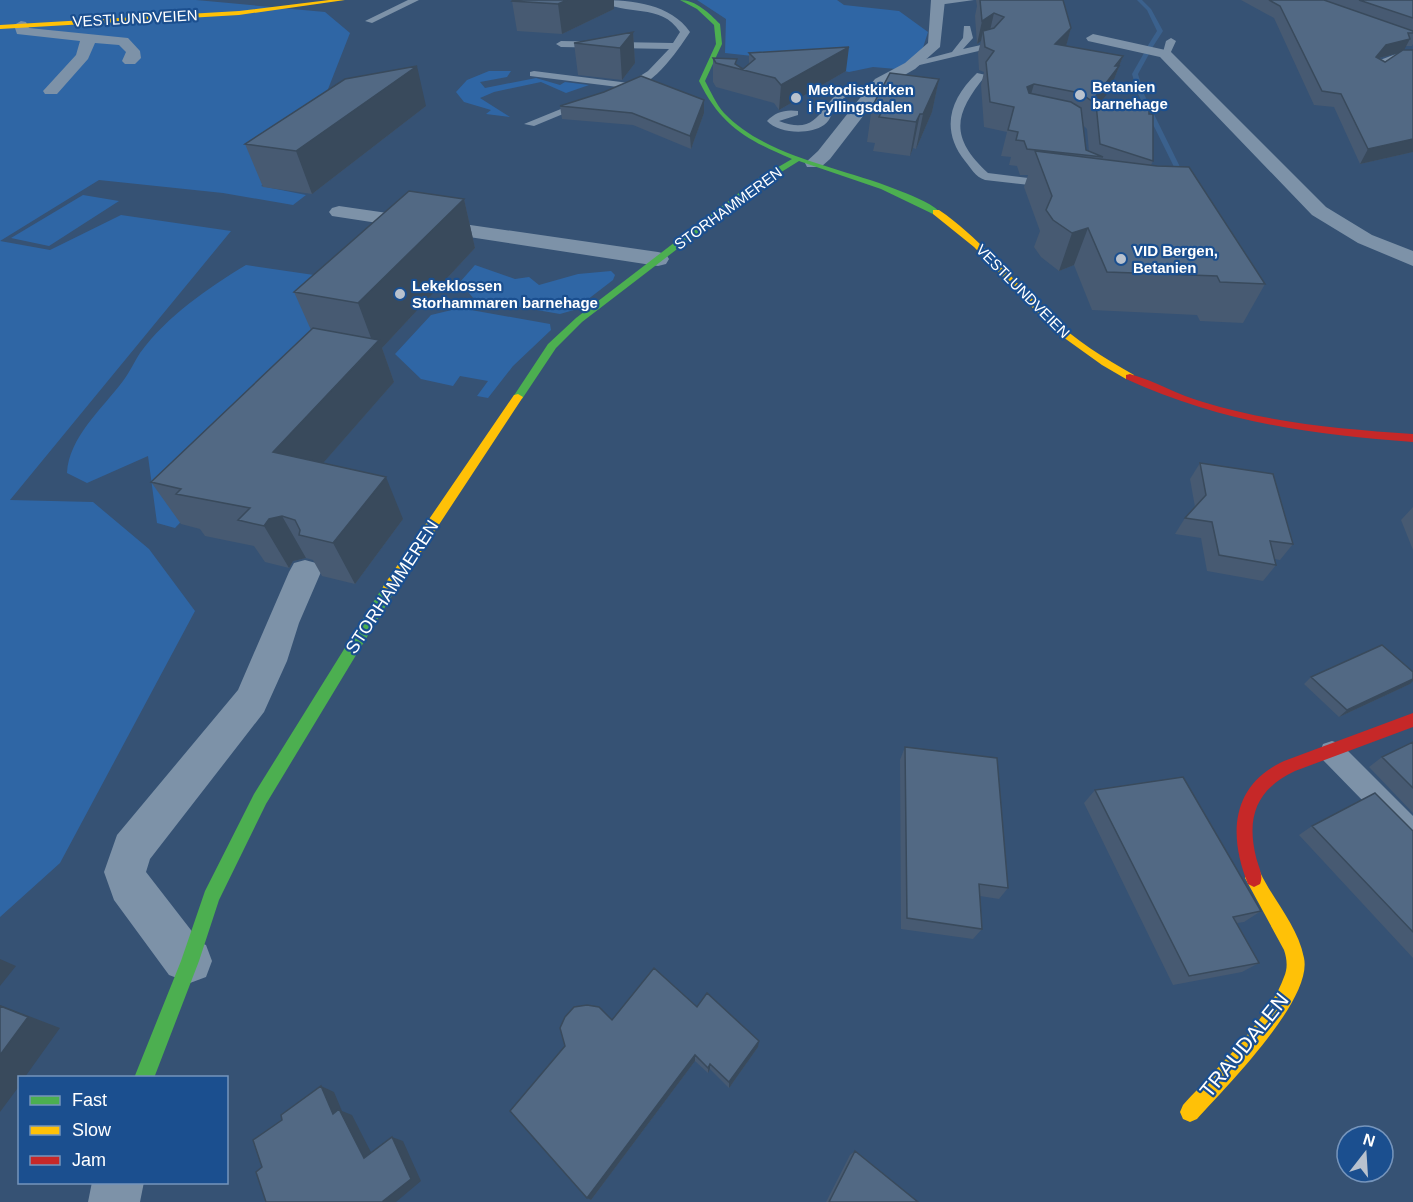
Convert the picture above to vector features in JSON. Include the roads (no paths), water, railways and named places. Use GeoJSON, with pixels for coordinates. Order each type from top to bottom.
{"type":"FeatureCollection","features":[{"type":"Feature","properties":{"kind":"main road","name":"VESTLUNDVEIEN"},"geometry":{"type":"LineString","coordinates":[[0,27],[239,13],[342,0]]}},
{"type":"Feature","properties":{"kind":"main road","name":"VESTLUNDVEIEN"},"geometry":{"type":"LineString","coordinates":[[683,0],[699,6],[715,20],[720,34],[720,48],[710,76],[702,81],[708,97],[724,119],[753,140],[889,189],[934,210],[961,230],[1052,324],[1084,350],[1143,382],[1220,411],[1290,426],[1359,435],[1413,438]]}},
{"type":"Feature","properties":{"kind":"main road","name":"STORHAMMEREN"},"geometry":{"type":"LineString","coordinates":[[144,1076],[190,961],[211,897],[260,799],[395,579],[552,346],[579,320],[759,182],[806,160]]}},
{"type":"Feature","properties":{"kind":"main road","name":"TRAUDALEN"},"geometry":{"type":"LineString","coordinates":[[1190,1112],[1285,999],[1296,974],[1293,950],[1252,878],[1243,849],[1246,815],[1260,785],[1299,761],[1332,752],[1410,724]]}},
{"type":"Feature","properties":{"kind":"street"},"geometry":{"type":"LineString","coordinates":[[806,160],[824,156],[881,82],[910,66],[935,44],[938,1]]}},
{"type":"Feature","properties":{"kind":"street"},"geometry":{"type":"LineString","coordinates":[[21,25],[20,29],[29,32],[89,37],[128,44],[133,51],[133,58],[130,61]]}},
{"type":"Feature","properties":{"kind":"street"},"geometry":{"type":"LineString","coordinates":[[51,91],[83,56],[89,37]]}},
{"type":"Feature","properties":{"kind":"street"},"geometry":{"type":"LineString","coordinates":[[1093,38],[1168,48],[1319,211],[1365,239],[1413,259]]}},
{"type":"Feature","properties":{"kind":"street","name":"STORHAMMEREN"},"geometry":{"type":"LineString","coordinates":[[339,212],[658,260]]}},
{"type":"Feature","properties":{"kind":"street"},"geometry":{"type":"LineString","coordinates":[[190,961],[185,959],[129,885],[125,872],[132,849],[251,701],[270,661],[282,623],[305,572]]}},
{"type":"Feature","properties":{"kind":"street"},"geometry":{"type":"LineString","coordinates":[[114,1202],[118,1184]]}},
{"type":"Feature","properties":{"kind":"lane"},"geometry":{"type":"LineString","coordinates":[[369,21],[415,0]]}},
{"type":"Feature","properties":{"kind":"lane"},"geometry":{"type":"LineString","coordinates":[[530,124],[631,86],[662,67],[685,32],[680,21],[668,14],[604,0]]}},
{"type":"Feature","properties":{"kind":"lane"},"geometry":{"type":"LineString","coordinates":[[938,1],[970,0]]}},
{"type":"Feature","properties":{"kind":"lane"},"geometry":{"type":"LineString","coordinates":[[956,52],[968,38],[967,28]]}},
{"type":"Feature","properties":{"kind":"lane"},"geometry":{"type":"LineString","coordinates":[[572,44],[579,33]]}},
{"type":"Feature","properties":{"kind":"lane"},"geometry":{"type":"LineString","coordinates":[[910,66],[956,52],[984,47],[991,39]]}},
{"type":"Feature","properties":{"kind":"lane"},"geometry":{"type":"LineString","coordinates":[[561,44],[675,46]]}},
{"type":"Feature","properties":{"kind":"lane"},"geometry":{"type":"LineString","coordinates":[[1376,70],[1384,59],[1413,57]]}},
{"type":"Feature","properties":{"kind":"lane"},"geometry":{"type":"LineString","coordinates":[[534,74],[631,86]]}},
{"type":"Feature","properties":{"kind":"lane"},"geometry":{"type":"LineString","coordinates":[[981,75],[969,85],[955,110],[954,134],[966,156],[985,176],[1067,187]]}},
{"type":"Feature","properties":{"kind":"lane"},"geometry":{"type":"LineString","coordinates":[[794,113],[780,115],[772,122],[798,128],[820,123],[826,117],[831,103],[853,87],[875,89]]}},
{"type":"Feature","properties":{"kind":"lane"},"geometry":{"type":"LineString","coordinates":[[1332,752],[1413,834]]}},
{"type":"Feature","properties":{"kind":"waterway"},"geometry":{"type":"LineString","coordinates":[[1139,0],[1149,9],[1160,31],[1150,47]]}},
{"type":"Feature","properties":{"kind":"waterway"},"geometry":{"type":"LineString","coordinates":[[1146,54],[1135,74],[1141,94],[1181,175]]}},
{"type":"Feature","properties":{"kind":"place","name":"Betanien barnehage"},"geometry":{"type":"Point","coordinates":[1080,95]}},
{"type":"Feature","properties":{"kind":"place","name":"Metodistkirken i Fyllingsdalen"},"geometry":{"type":"Point","coordinates":[796,98]}},
{"type":"Feature","properties":{"kind":"place","name":"VID Bergen, Betanien"},"geometry":{"type":"Point","coordinates":[1121,259]}},
{"type":"Feature","properties":{"kind":"place","name":"Lekeklossen Storhammaren barnehage"},"geometry":{"type":"Point","coordinates":[400,294]}}]}
